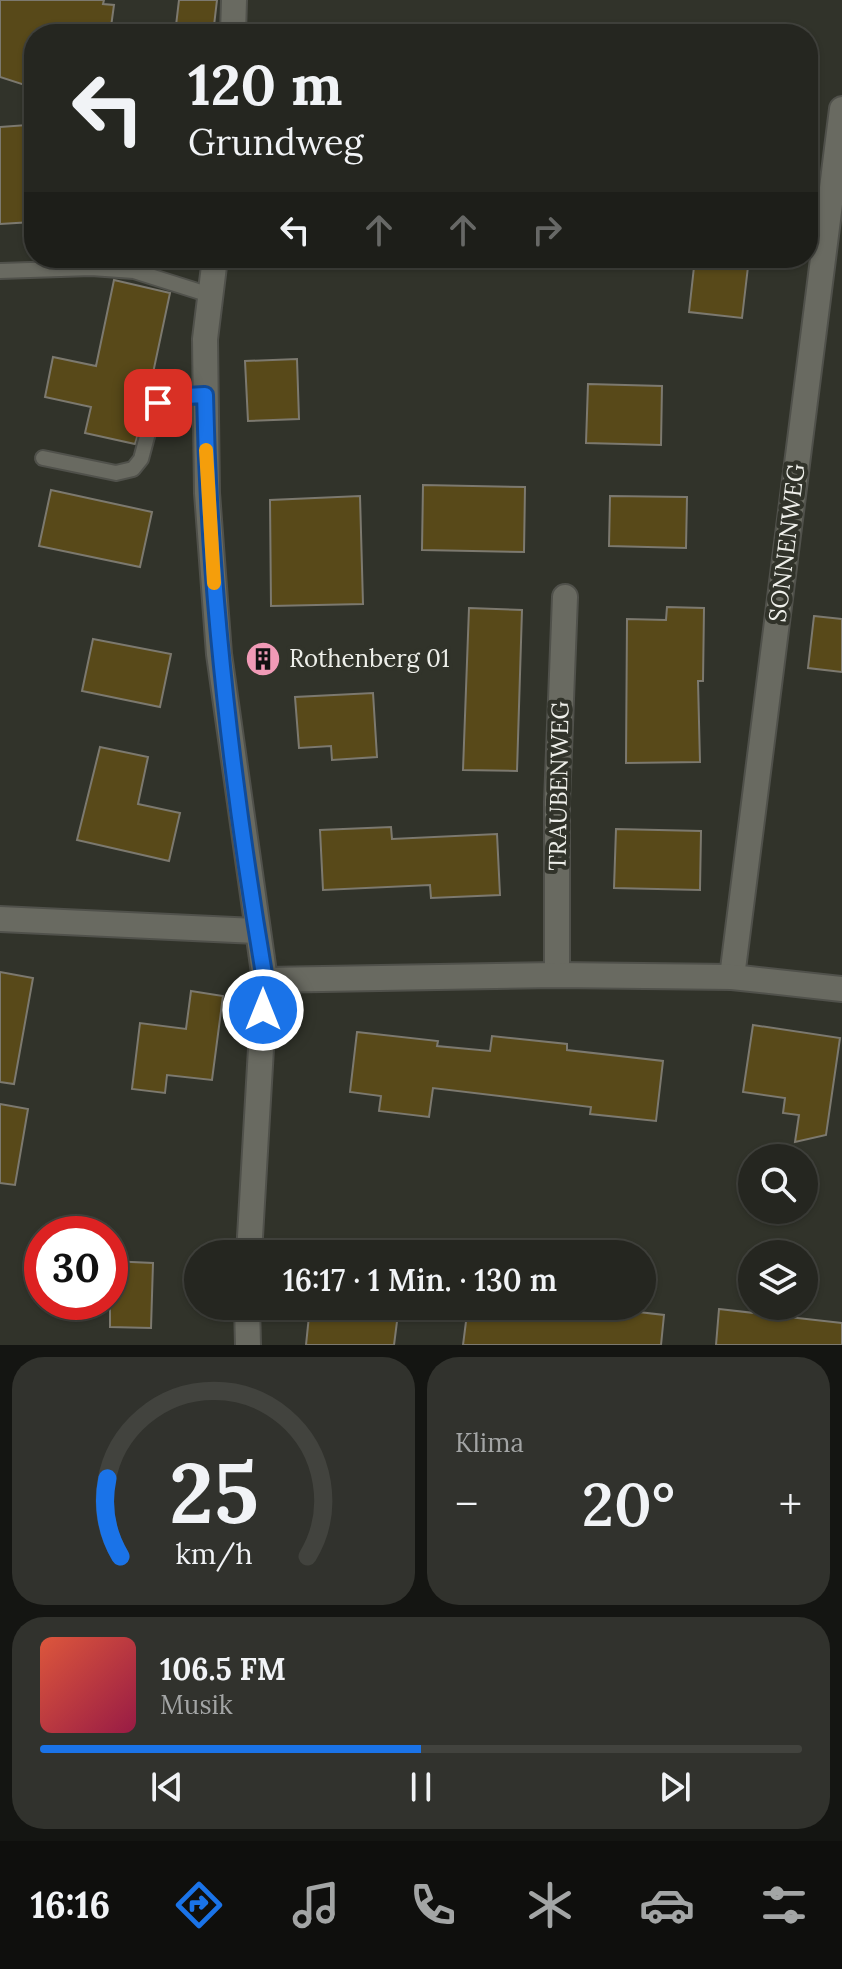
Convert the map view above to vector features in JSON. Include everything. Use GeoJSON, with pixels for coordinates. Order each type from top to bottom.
{"type":"FeatureCollection","features":[{"type":"Feature","properties":{"kind":"street"},"geometry":{"type":"LineString","coordinates":[[233,24],[234,0]]}},
{"type":"Feature","properties":{"kind":"street","name":"SONNENWEG"},"geometry":{"type":"LineString","coordinates":[[732,977],[842,109]]}},
{"type":"Feature","properties":{"kind":"street"},"geometry":{"type":"LineString","coordinates":[[214,268],[205,339],[207,493],[219,654],[265,980],[250,1240]]}},
{"type":"Feature","properties":{"kind":"street","name":"TRAUBENWEG"},"geometry":{"type":"LineString","coordinates":[[557,975],[557,802],[565,597]]}},
{"type":"Feature","properties":{"kind":"street"},"geometry":{"type":"LineString","coordinates":[[0,919],[257,931]]}},
{"type":"Feature","properties":{"kind":"street"},"geometry":{"type":"LineString","coordinates":[[265,980],[557,975],[732,977],[842,989]]}},
{"type":"Feature","properties":{"kind":"street"},"geometry":{"type":"LineString","coordinates":[[247,1320],[248,1345]]}},
{"type":"Feature","properties":{"kind":"lane"},"geometry":{"type":"LineString","coordinates":[[0,271],[91,268],[134,271],[210,295]]}},
{"type":"Feature","properties":{"kind":"lane"},"geometry":{"type":"LineString","coordinates":[[43,458],[116,473],[133,469],[141,459],[158,403],[166,397],[205,395]]}},
{"type":"Feature","properties":{"kind":"building"},"geometry":{"type":"Polygon","coordinates":[[[0,0],[104,0],[103,4],[114,5],[111,24],[24,24],[24,85],[0,77],[0,0]]]}},
{"type":"Feature","properties":{"kind":"building"},"geometry":{"type":"Polygon","coordinates":[[[179,0],[217,0],[214,24],[176,24],[179,0]]]}},
{"type":"Feature","properties":{"kind":"building"},"geometry":{"type":"Polygon","coordinates":[[[24,125],[24,222],[0,224],[0,127],[24,125]]]}},
{"type":"Feature","properties":{"kind":"building"},"geometry":{"type":"Polygon","coordinates":[[[694,268],[748,268],[742,318],[689,312],[694,268]]]}},
{"type":"Feature","properties":{"kind":"building"},"geometry":{"type":"Polygon","coordinates":[[[114,280],[170,293],[135,444],[85,433],[91,407],[45,397],[53,357],[96,366],[114,280]]]}},
{"type":"Feature","properties":{"kind":"building"},"geometry":{"type":"Polygon","coordinates":[[[297,359],[299,419],[248,421],[245,361],[297,359]]]}},
{"type":"Feature","properties":{"kind":"building"},"geometry":{"type":"Polygon","coordinates":[[[588,384],[662,386],[661,445],[586,443],[588,384]]]}},
{"type":"Feature","properties":{"kind":"building"},"geometry":{"type":"Polygon","coordinates":[[[423,485],[525,487],[524,552],[422,550],[423,485]]]}},
{"type":"Feature","properties":{"kind":"building"},"geometry":{"type":"Polygon","coordinates":[[[51,490],[152,512],[140,567],[39,546],[51,490]]]}},
{"type":"Feature","properties":{"kind":"building"},"geometry":{"type":"Polygon","coordinates":[[[360,496],[363,604],[271,606],[270,500],[360,496]]]}},
{"type":"Feature","properties":{"kind":"building"},"geometry":{"type":"Polygon","coordinates":[[[610,496],[687,497],[686,548],[609,546],[610,496]]]}},
{"type":"Feature","properties":{"kind":"building"},"geometry":{"type":"Polygon","coordinates":[[[667,607],[704,608],[703,681],[698,681],[700,762],[626,763],[627,619],[666,620],[667,607]]]}},
{"type":"Feature","properties":{"kind":"building"},"geometry":{"type":"Polygon","coordinates":[[[469,608],[522,610],[517,771],[463,770],[469,608]]]}},
{"type":"Feature","properties":{"kind":"building"},"geometry":{"type":"Polygon","coordinates":[[[814,616],[842,619],[842,672],[808,668],[814,616]]]}},
{"type":"Feature","properties":{"kind":"building"},"geometry":{"type":"Polygon","coordinates":[[[93,639],[171,654],[160,707],[82,691],[93,639]]]}},
{"type":"Feature","properties":{"kind":"building"},"geometry":{"type":"Polygon","coordinates":[[[373,693],[377,757],[332,760],[331,746],[299,748],[295,697],[373,693]]]}},
{"type":"Feature","properties":{"kind":"building"},"geometry":{"type":"Polygon","coordinates":[[[100,747],[148,757],[138,804],[180,813],[169,861],[77,840],[100,747]]]}},
{"type":"Feature","properties":{"kind":"building"},"geometry":{"type":"Polygon","coordinates":[[[391,827],[392,839],[497,834],[500,895],[431,898],[430,885],[323,890],[320,830],[391,827]]]}},
{"type":"Feature","properties":{"kind":"building"},"geometry":{"type":"Polygon","coordinates":[[[616,829],[701,831],[700,890],[614,888],[616,829]]]}},
{"type":"Feature","properties":{"kind":"building"},"geometry":{"type":"Polygon","coordinates":[[[0,972],[33,978],[14,1084],[0,1082],[0,972]]]}},
{"type":"Feature","properties":{"kind":"building"},"geometry":{"type":"Polygon","coordinates":[[[191,991],[223,996],[212,1080],[167,1075],[165,1093],[132,1089],[140,1023],[186,1029],[191,991]]]}},
{"type":"Feature","properties":{"kind":"building"},"geometry":{"type":"Polygon","coordinates":[[[753,1025],[840,1038],[826,1135],[795,1142],[799,1115],[783,1113],[785,1098],[743,1092],[753,1025]]]}},
{"type":"Feature","properties":{"kind":"building"},"geometry":{"type":"Polygon","coordinates":[[[357,1032],[438,1041],[437,1046],[490,1051],[492,1036],[567,1044],[567,1050],[663,1061],[656,1121],[590,1114],[591,1107],[433,1088],[429,1117],[379,1111],[381,1096],[350,1092],[357,1032]]]}},
{"type":"Feature","properties":{"kind":"building"},"geometry":{"type":"Polygon","coordinates":[[[0,1104],[28,1109],[15,1185],[0,1183],[0,1104]]]}},
{"type":"Feature","properties":{"kind":"building"},"geometry":{"type":"Polygon","coordinates":[[[128,1262],[153,1263],[151,1328],[110,1327],[110,1320],[128,1320],[128,1262]]]}},
{"type":"Feature","properties":{"kind":"building"},"geometry":{"type":"Polygon","coordinates":[[[719,1309],[738,1311],[738,1320],[842,1323],[842,1345],[716,1345],[719,1309]]]}},
{"type":"Feature","properties":{"kind":"building"},"geometry":{"type":"Polygon","coordinates":[[[656,1314],[664,1315],[661,1345],[463,1345],[466,1320],[656,1320],[656,1314]]]}},
{"type":"Feature","properties":{"kind":"building"},"geometry":{"type":"Polygon","coordinates":[[[309,1320],[397,1320],[394,1345],[306,1345],[309,1320]]]}},
{"type":"Feature","properties":{"kind":"slow traffic"},"geometry":{"type":"LineString","coordinates":[[206,450],[214,583]]}},
{"type":"Feature","properties":{"kind":"place","name":"Rothenberg 01"},"geometry":{"type":"Point","coordinates":[263,659]}},
{"type":"Feature","properties":{"kind":"route"},"geometry":{"type":"LineString","coordinates":[[158,403],[166,397],[205,395],[207,493],[219,654],[265,980],[263,1010]]}}]}
